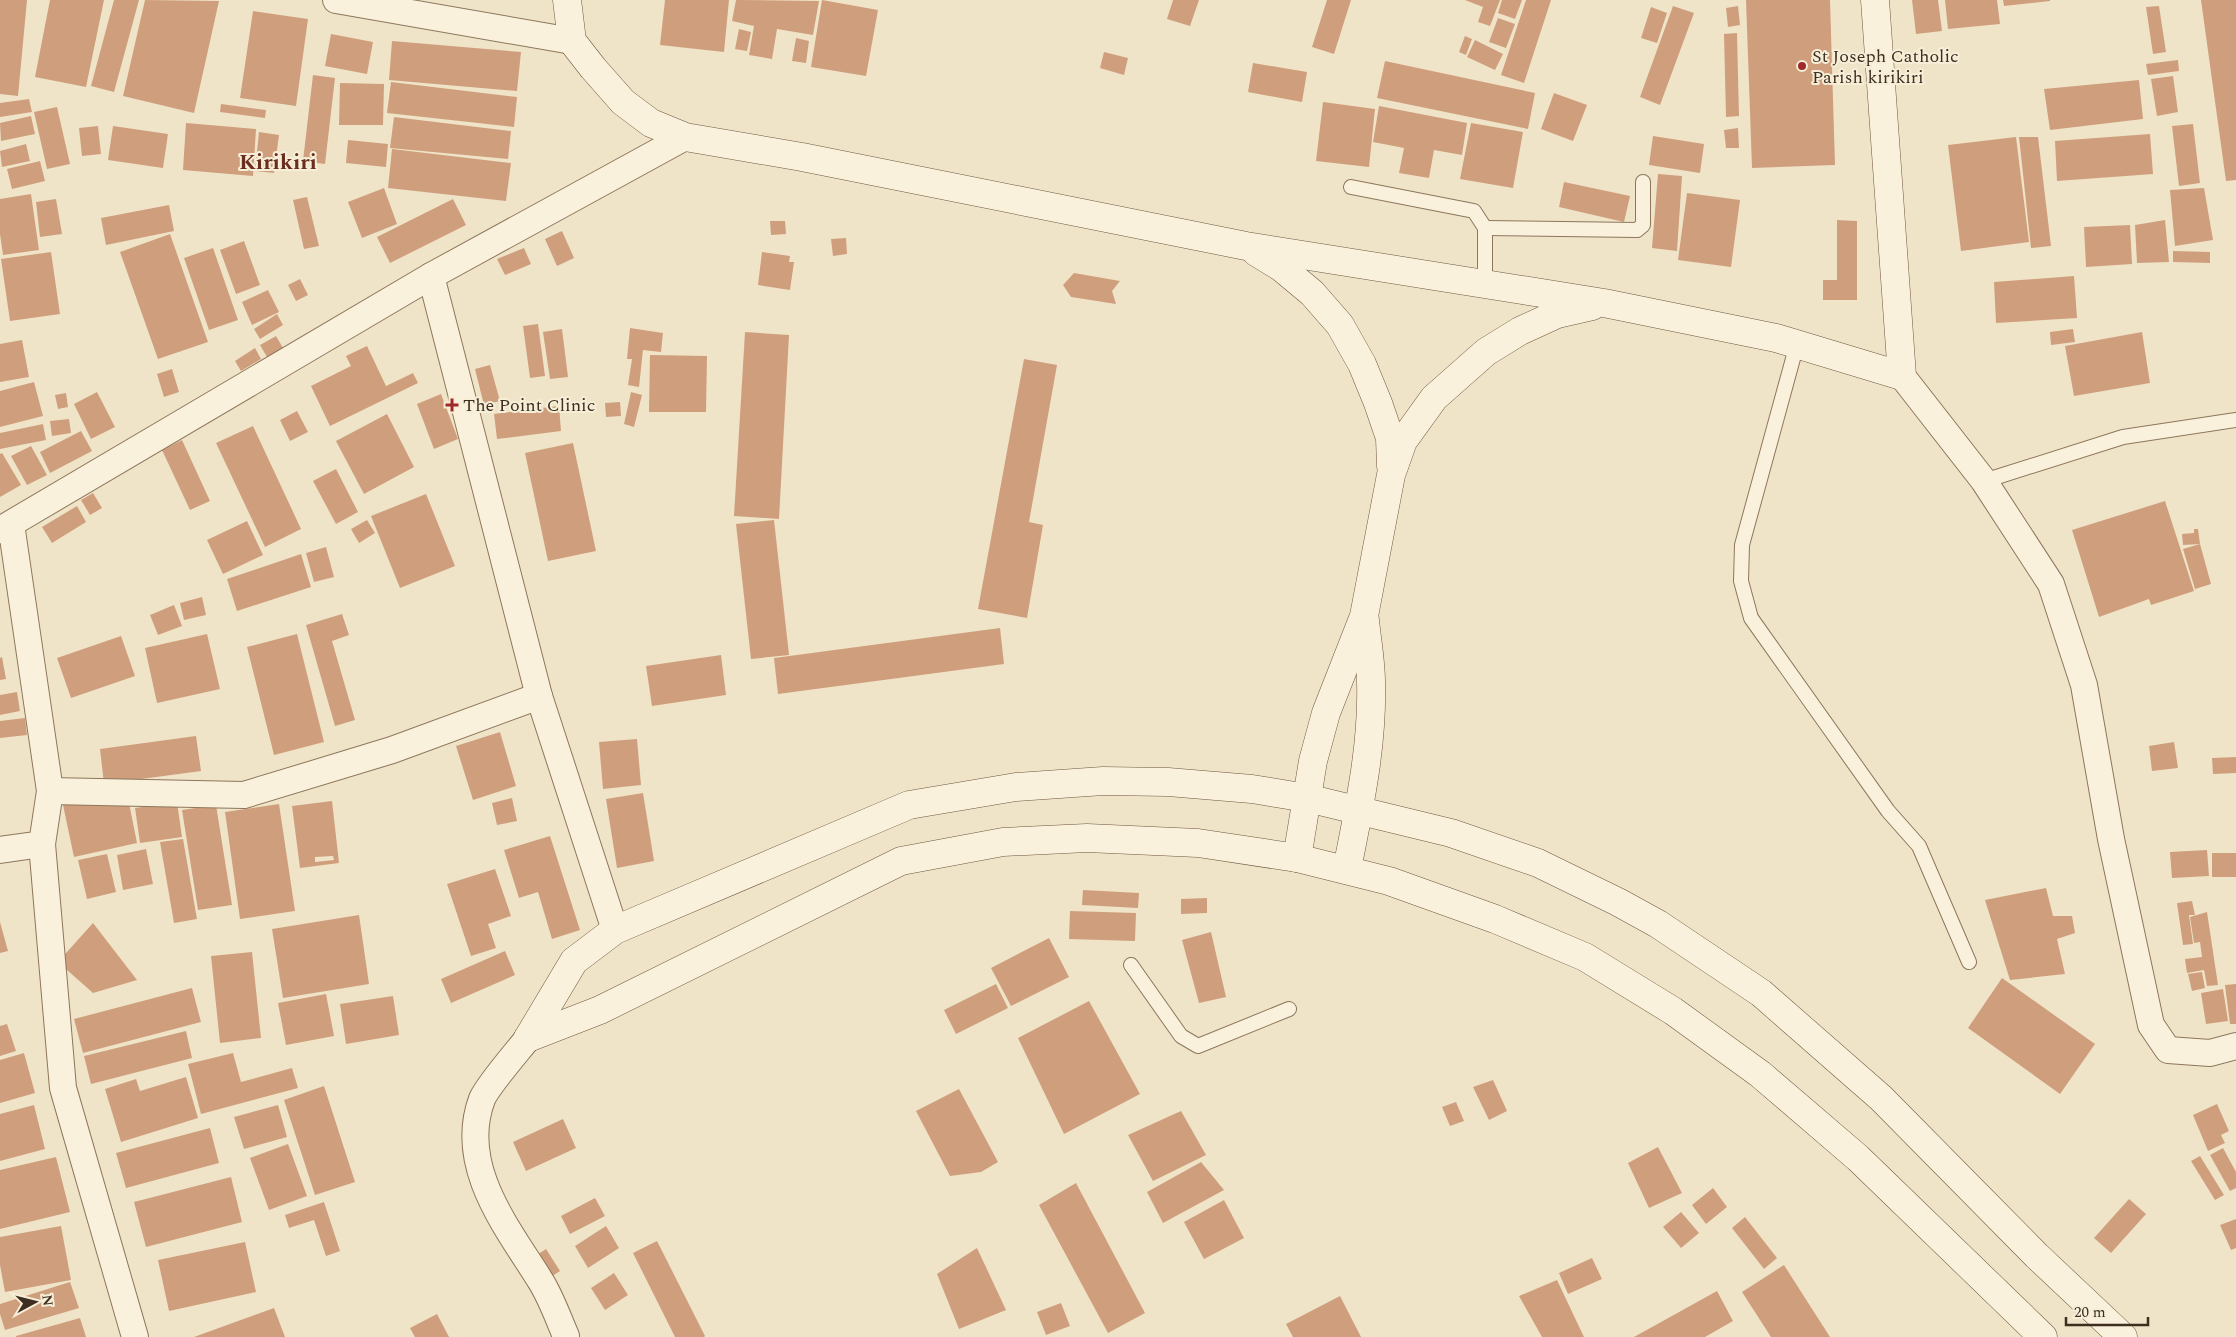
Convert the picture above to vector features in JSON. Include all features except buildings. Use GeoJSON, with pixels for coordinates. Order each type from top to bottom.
{"type":"FeatureCollection","features":[{"type":"Feature","properties":{"kind":"main road"},"geometry":{"type":"LineString","coordinates":[[567,0],[572,41],[623,102],[650,123],[685,137],[802,157],[1246,246],[1604,303],[1776,338],[1902,376],[1875,0]]}},
{"type":"Feature","properties":{"kind":"main road"},"geometry":{"type":"LineString","coordinates":[[1246,246],[1282,268],[1312,293],[1340,326],[1362,364],[1390,438],[1391,475]]}},
{"type":"Feature","properties":{"kind":"main road"},"geometry":{"type":"LineString","coordinates":[[1297,858],[1313,761],[1326,713],[1364,616],[1391,475],[1403,442],[1415,422],[1434,398],[1486,352],[1520,331],[1558,314],[1604,303]]}},
{"type":"Feature","properties":{"kind":"main road"},"geometry":{"type":"LineString","coordinates":[[1347,869],[1364,776],[1370,714],[1371,681],[1364,616]]}},
{"type":"Feature","properties":{"kind":"main road"},"geometry":{"type":"LineString","coordinates":[[528,1038],[574,961],[615,930],[910,805],[1016,787],[1103,781],[1168,782],[1234,787],[1307,798],[1451,834],[1538,863],[1658,924],[1761,993],[1881,1098],[2037,1256],[2123,1337]]}},
{"type":"Feature","properties":{"kind":"main road"},"geometry":{"type":"LineString","coordinates":[[528,1038],[600,1010],[901,861],[1003,842],[1087,838],[1198,843],[1297,858],[1389,881],[1495,919],[1585,957],[1673,1011],[1760,1074],[1858,1158],[2043,1337]]}},
{"type":"Feature","properties":{"kind":"street"},"geometry":{"type":"LineString","coordinates":[[336,0],[572,41]]}},
{"type":"Feature","properties":{"kind":"street"},"geometry":{"type":"LineString","coordinates":[[135,1337],[63,1088],[42,844],[50,791],[6,527],[431,276],[685,137]]}},
{"type":"Feature","properties":{"kind":"street"},"geometry":{"type":"LineString","coordinates":[[431,276],[539,696],[615,930]]}},
{"type":"Feature","properties":{"kind":"street"},"geometry":{"type":"LineString","coordinates":[[1902,376],[1984,481],[2051,584],[2084,685],[2111,839],[2151,1026],[2168,1050],[2210,1053],[2236,1046]]}},
{"type":"Feature","properties":{"kind":"street"},"geometry":{"type":"LineString","coordinates":[[50,791],[244,794],[392,750],[539,696]]}},
{"type":"Feature","properties":{"kind":"street"},"geometry":{"type":"LineString","coordinates":[[0,850],[42,844]]}},
{"type":"Feature","properties":{"kind":"street"},"geometry":{"type":"LineString","coordinates":[[528,1038],[483,1097],[475,1124],[476,1160],[492,1203],[517,1247],[541,1282],[566,1337]]}},
{"type":"Feature","properties":{"kind":"lane"},"geometry":{"type":"LineString","coordinates":[[1485,228],[1637,230],[1643,225],[1643,182]]}},
{"type":"Feature","properties":{"kind":"lane"},"geometry":{"type":"LineString","coordinates":[[1351,187],[1474,211],[1485,228],[1485,285]]}},
{"type":"Feature","properties":{"kind":"lane"},"geometry":{"type":"LineString","coordinates":[[1797,344],[1742,545],[1741,581],[1751,618],[1888,811],[1919,846],[1969,962]]}},
{"type":"Feature","properties":{"kind":"lane"},"geometry":{"type":"LineString","coordinates":[[1984,481],[2123,437],[2236,420]]}},
{"type":"Feature","properties":{"kind":"lane"},"geometry":{"type":"LineString","coordinates":[[1132,965],[1181,1036],[1198,1046],[1289,1009]]}},
{"type":"Feature","properties":{"kind":"place","name":"St Joseph Catholic Parish kirikiri"},"geometry":{"type":"Point","coordinates":[1802,66]}},
{"type":"Feature","properties":{"kind":"place","name":"The Point Clinic"},"geometry":{"type":"Point","coordinates":[452,405]}},
{"type":"Feature","properties":{"kind":"district","name":"Kirikiri"},"geometry":{"type":"Point","coordinates":[278,161]}}]}
